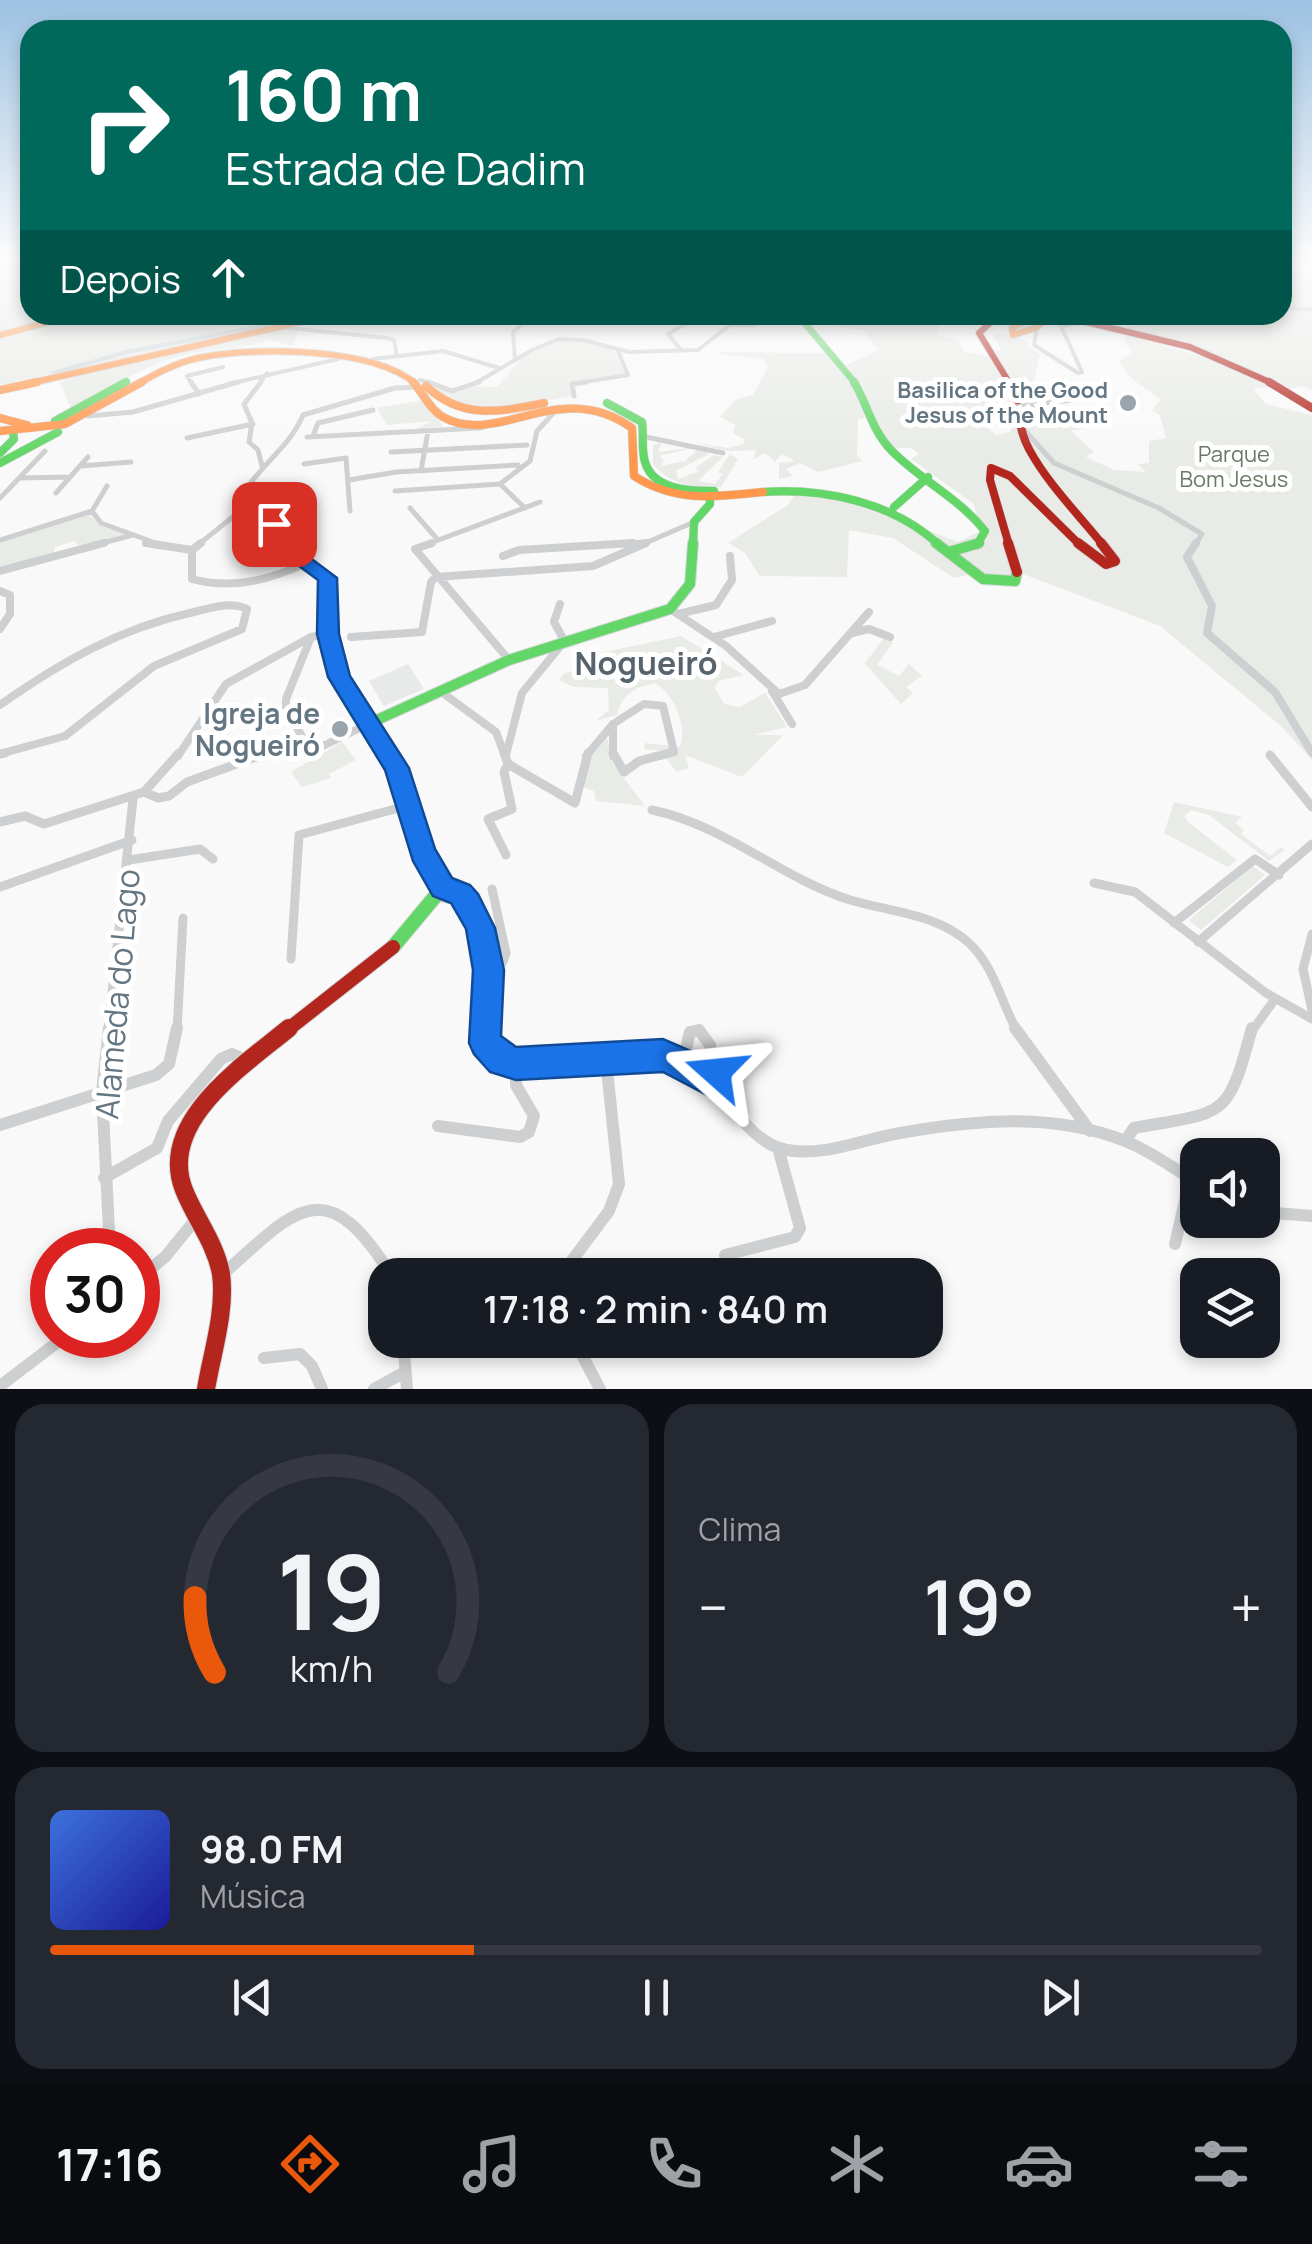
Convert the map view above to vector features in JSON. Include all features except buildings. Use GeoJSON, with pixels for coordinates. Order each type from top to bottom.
{"type":"FeatureCollection","features":[{"type":"Feature","properties":{"kind":"main road"},"geometry":{"type":"LineString","coordinates":[[0,335],[37,325]]}},
{"type":"Feature","properties":{"kind":"main road"},"geometry":{"type":"LineString","coordinates":[[0,389],[258,325]]}},
{"type":"Feature","properties":{"kind":"main road"},"geometry":{"type":"LineString","coordinates":[[53,376],[135,353],[281,325]]}},
{"type":"Feature","properties":{"kind":"main road"},"geometry":{"type":"LineString","coordinates":[[805,325],[858,386],[863,412],[892,451],[965,504],[985,531],[978,545],[954,552]]}},
{"type":"Feature","properties":{"kind":"main road"},"geometry":{"type":"LineString","coordinates":[[432,403],[462,413],[511,415],[559,407],[600,408],[625,419],[634,435],[634,476],[658,494],[681,500],[706,499],[814,487],[922,522],[988,579],[1006,580],[1017,572],[990,480],[991,468],[1010,476],[1094,559],[1106,564],[1115,561],[1029,450],[1019,424],[1019,400],[979,333],[984,325]]}},
{"type":"Feature","properties":{"kind":"main road"},"geometry":{"type":"LineString","coordinates":[[1021,325],[1011,334],[1019,336],[1037,327]]}},
{"type":"Feature","properties":{"kind":"main road"},"geometry":{"type":"LineString","coordinates":[[1094,325],[1158,341],[1243,370],[1306,402]]}},
{"type":"Feature","properties":{"kind":"main road"},"geometry":{"type":"LineString","coordinates":[[0,462],[102,408],[151,374],[194,358],[248,352],[370,361],[418,383],[445,425],[476,424],[560,400],[608,403],[636,415],[650,441],[647,468],[658,479],[706,499]]}},
{"type":"Feature","properties":{"kind":"main road"},"geometry":{"type":"LineString","coordinates":[[13,431],[102,408]]}},
{"type":"Feature","properties":{"kind":"main road"},"geometry":{"type":"LineString","coordinates":[[0,418],[13,431],[14,439],[0,453]]}},
{"type":"Feature","properties":{"kind":"main road"},"geometry":{"type":"LineString","coordinates":[[13,431],[49,430],[84,418]]}},
{"type":"Feature","properties":{"kind":"main road"},"geometry":{"type":"LineString","coordinates":[[0,462],[13,431]]}},
{"type":"Feature","properties":{"kind":"main road"},"geometry":{"type":"LineString","coordinates":[[896,512],[928,477]]}},
{"type":"Feature","properties":{"kind":"main road"},"geometry":{"type":"LineString","coordinates":[[206,1389],[220,1276],[196,1219],[176,1154],[180,1133],[206,1098],[402,940],[440,892],[406,806],[397,768],[368,724],[509,660],[674,611],[690,584],[694,522],[706,499]]}},
{"type":"Feature","properties":{"kind":"street"},"geometry":{"type":"LineString","coordinates":[[263,328],[270,325]]}},
{"type":"Feature","properties":{"kind":"street"},"geometry":{"type":"LineString","coordinates":[[318,325],[336,336],[386,337],[395,341],[397,356]]}},
{"type":"Feature","properties":{"kind":"street"},"geometry":{"type":"LineString","coordinates":[[515,360],[513,332],[522,325]]}},
{"type":"Feature","properties":{"kind":"street"},"geometry":{"type":"LineString","coordinates":[[680,350],[668,334],[684,325]]}},
{"type":"Feature","properties":{"kind":"street"},"geometry":{"type":"LineString","coordinates":[[144,792],[158,798],[169,796],[187,782],[304,740],[322,746],[368,724],[340,677],[328,634],[328,578],[290,551],[268,506],[247,488],[262,466],[291,443],[303,414],[418,383],[455,392],[488,380],[499,368],[563,338],[587,338],[618,351],[707,348],[730,325]]}},
{"type":"Feature","properties":{"kind":"street"},"geometry":{"type":"LineString","coordinates":[[1037,327],[1034,345],[1074,373],[1082,372],[1064,338],[1062,325]]}},
{"type":"Feature","properties":{"kind":"street"},"geometry":{"type":"LineString","coordinates":[[1081,325],[1158,341]]}},
{"type":"Feature","properties":{"kind":"street"},"geometry":{"type":"LineString","coordinates":[[370,361],[443,351],[499,368]]}},
{"type":"Feature","properties":{"kind":"street"},"geometry":{"type":"LineString","coordinates":[[574,396],[572,384],[628,375],[618,351]]}},
{"type":"Feature","properties":{"kind":"street"},"geometry":{"type":"LineString","coordinates":[[102,408],[199,394],[334,357]]}},
{"type":"Feature","properties":{"kind":"street"},"geometry":{"type":"LineString","coordinates":[[199,394],[187,376],[223,367]]}},
{"type":"Feature","properties":{"kind":"street"},"geometry":{"type":"LineString","coordinates":[[262,466],[258,450],[249,442],[252,424],[244,404],[267,373]]}},
{"type":"Feature","properties":{"kind":"street"},"geometry":{"type":"LineString","coordinates":[[395,492],[500,484],[530,461],[537,431],[559,407]]}},
{"type":"Feature","properties":{"kind":"street"},"geometry":{"type":"LineString","coordinates":[[373,410],[318,423],[310,437],[428,430],[445,425]]}},
{"type":"Feature","properties":{"kind":"street"},"geometry":{"type":"LineString","coordinates":[[187,438],[252,424]]}},
{"type":"Feature","properties":{"kind":"street"},"geometry":{"type":"LineString","coordinates":[[1019,424],[1026,427],[1032,442],[1069,470],[1163,510],[1202,534],[1187,557],[1212,606],[1207,633],[1276,694],[1286,708],[1292,733],[1312,754]]}},
{"type":"Feature","properties":{"kind":"street"},"geometry":{"type":"LineString","coordinates":[[421,471],[428,430]]}},
{"type":"Feature","properties":{"kind":"street"},"geometry":{"type":"LineString","coordinates":[[650,441],[723,454]]}},
{"type":"Feature","properties":{"kind":"street"},"geometry":{"type":"LineString","coordinates":[[391,452],[527,444]]}},
{"type":"Feature","properties":{"kind":"street"},"geometry":{"type":"LineString","coordinates":[[0,498],[45,451]]}},
{"type":"Feature","properties":{"kind":"street"},"geometry":{"type":"LineString","coordinates":[[56,494],[88,457]]}},
{"type":"Feature","properties":{"kind":"street"},"geometry":{"type":"LineString","coordinates":[[304,464],[346,458],[350,511]]}},
{"type":"Feature","properties":{"kind":"street"},"geometry":{"type":"LineString","coordinates":[[80,466],[131,462]]}},
{"type":"Feature","properties":{"kind":"street"},"geometry":{"type":"LineString","coordinates":[[349,480],[518,465]]}},
{"type":"Feature","properties":{"kind":"street"},"geometry":{"type":"LineString","coordinates":[[19,478],[70,477]]}},
{"type":"Feature","properties":{"kind":"street"},"geometry":{"type":"LineString","coordinates":[[500,484],[525,508]]}},
{"type":"Feature","properties":{"kind":"street"},"geometry":{"type":"LineString","coordinates":[[0,540],[92,511],[104,498],[107,486]]}},
{"type":"Feature","properties":{"kind":"street"},"geometry":{"type":"LineString","coordinates":[[92,511],[102,523],[153,546],[192,550],[256,498]]}},
{"type":"Feature","properties":{"kind":"street"},"geometry":{"type":"LineString","coordinates":[[509,660],[415,549],[540,502]]}},
{"type":"Feature","properties":{"kind":"street"},"geometry":{"type":"LineString","coordinates":[[410,508],[438,540]]}},
{"type":"Feature","properties":{"kind":"street"},"geometry":{"type":"LineString","coordinates":[[352,638],[422,632],[430,582],[436,576],[593,566],[694,522]]}},
{"type":"Feature","properties":{"kind":"street"},"geometry":{"type":"LineString","coordinates":[[0,570],[133,534]]}},
{"type":"Feature","properties":{"kind":"street"},"geometry":{"type":"LineString","coordinates":[[503,556],[519,550],[649,541]]}},
{"type":"Feature","properties":{"kind":"street"},"geometry":{"type":"LineString","coordinates":[[604,544],[618,556]]}},
{"type":"Feature","properties":{"kind":"street"},"geometry":{"type":"LineString","coordinates":[[192,550],[192,580],[203,582],[270,580],[308,562]]}},
{"type":"Feature","properties":{"kind":"street"},"geometry":{"type":"LineString","coordinates":[[674,611],[716,605],[732,580],[730,556]]}},
{"type":"Feature","properties":{"kind":"street"},"geometry":{"type":"LineString","coordinates":[[0,591],[10,594],[12,603],[0,628]]}},
{"type":"Feature","properties":{"kind":"street"},"geometry":{"type":"LineString","coordinates":[[0,705],[61,660],[103,638],[180,614],[231,604],[247,609],[242,629],[142,674],[72,736],[0,754]]}},
{"type":"Feature","properties":{"kind":"street"},"geometry":{"type":"LineString","coordinates":[[506,855],[488,819],[512,809],[504,772],[510,720],[526,680],[564,642],[554,622],[560,604]]}},
{"type":"Feature","properties":{"kind":"street"},"geometry":{"type":"LineString","coordinates":[[674,611],[714,637],[772,691],[792,724]]}},
{"type":"Feature","properties":{"kind":"street"},"geometry":{"type":"LineString","coordinates":[[772,691],[788,694],[805,686],[869,612]]}},
{"type":"Feature","properties":{"kind":"street"},"geometry":{"type":"LineString","coordinates":[[714,637],[772,621]]}},
{"type":"Feature","properties":{"kind":"street"},"geometry":{"type":"LineString","coordinates":[[845,636],[864,628],[890,637]]}},
{"type":"Feature","properties":{"kind":"street"},"geometry":{"type":"LineString","coordinates":[[0,822],[25,816],[44,824],[144,792],[166,773],[226,684],[311,637],[328,634]]}},
{"type":"Feature","properties":{"kind":"street"},"geometry":{"type":"LineString","coordinates":[[304,740],[286,708],[286,699],[311,637]]}},
{"type":"Feature","properties":{"kind":"street"},"geometry":{"type":"LineString","coordinates":[[439,690],[496,732],[507,760],[575,802],[576,774],[590,745],[613,723],[640,705],[655,702],[664,706],[674,752],[640,761],[624,772],[613,758],[613,723]]}},
{"type":"Feature","properties":{"kind":"street"},"geometry":{"type":"LineString","coordinates":[[1270,755],[1312,807]]}},
{"type":"Feature","properties":{"kind":"street","name":"Alameda do Lago"},"geometry":{"type":"LineString","coordinates":[[108,1228],[102,1092],[132,840],[133,798]]}},
{"type":"Feature","properties":{"kind":"street"},"geometry":{"type":"LineString","coordinates":[[291,959],[298,835],[406,806]]}},
{"type":"Feature","properties":{"kind":"street"},"geometry":{"type":"LineString","coordinates":[[652,810],[682,814],[820,888],[944,926],[971,944],[1028,1049],[1090,1131]]}},
{"type":"Feature","properties":{"kind":"street"},"geometry":{"type":"LineString","coordinates":[[0,887],[132,840]]}},
{"type":"Feature","properties":{"kind":"street"},"geometry":{"type":"LineString","coordinates":[[1198,942],[1312,844]]}},
{"type":"Feature","properties":{"kind":"street"},"geometry":{"type":"LineString","coordinates":[[129,860],[200,849],[213,859]]}},
{"type":"Feature","properties":{"kind":"street"},"geometry":{"type":"LineString","coordinates":[[1174,923],[1255,858],[1279,875]]}},
{"type":"Feature","properties":{"kind":"street"},"geometry":{"type":"LineString","coordinates":[[1094,883],[1135,892],[1276,999],[1312,1019]]}},
{"type":"Feature","properties":{"kind":"street"},"geometry":{"type":"LineString","coordinates":[[488,970],[503,962],[506,954],[492,888]]}},
{"type":"Feature","properties":{"kind":"street"},"geometry":{"type":"LineString","coordinates":[[440,892],[468,903],[480,928],[488,970],[485,1043],[502,1060],[516,1064],[663,1056],[683,1061],[715,1082],[755,1130],[778,1148],[800,1228],[795,1237],[725,1255]]}},
{"type":"Feature","properties":{"kind":"street"},"geometry":{"type":"LineString","coordinates":[[0,1125],[156,1075],[169,1064],[176,1047],[183,918]]}},
{"type":"Feature","properties":{"kind":"street"},"geometry":{"type":"LineString","coordinates":[[1312,934],[1303,969],[1312,1010]]}},
{"type":"Feature","properties":{"kind":"street"},"geometry":{"type":"LineString","coordinates":[[1125,1141],[1134,1128],[1204,1115],[1222,1106],[1235,1091],[1254,1022],[1276,999]]}},
{"type":"Feature","properties":{"kind":"street"},"geometry":{"type":"LineString","coordinates":[[683,1061],[690,1032],[699,1030],[714,1058],[715,1082]]}},
{"type":"Feature","properties":{"kind":"street"},"geometry":{"type":"LineString","coordinates":[[104,1178],[157,1148],[168,1121],[221,1058],[232,1054],[249,1062]]}},
{"type":"Feature","properties":{"kind":"street"},"geometry":{"type":"LineString","coordinates":[[571,1258],[603,1224],[615,1204],[619,1184],[606,1060]]}},
{"type":"Feature","properties":{"kind":"street"},"geometry":{"type":"LineString","coordinates":[[438,1126],[520,1137],[529,1132],[534,1116],[516,1085],[516,1064]]}},
{"type":"Feature","properties":{"kind":"street"},"geometry":{"type":"LineString","coordinates":[[778,1148],[814,1148],[970,1120],[1009,1119],[1090,1131],[1125,1141],[1180,1173]]}},
{"type":"Feature","properties":{"kind":"street"},"geometry":{"type":"LineString","coordinates":[[220,1276],[281,1220],[312,1208],[342,1218],[373,1242],[382,1258]]}},
{"type":"Feature","properties":{"kind":"street"},"geometry":{"type":"LineString","coordinates":[[1280,1213],[1312,1216]]}},
{"type":"Feature","properties":{"kind":"street"},"geometry":{"type":"LineString","coordinates":[[160,1261],[196,1219]]}},
{"type":"Feature","properties":{"kind":"street"},"geometry":{"type":"LineString","coordinates":[[1176,1244],[1180,1230]]}},
{"type":"Feature","properties":{"kind":"street"},"geometry":{"type":"LineString","coordinates":[[264,1358],[300,1354],[312,1366],[322,1389]]}},
{"type":"Feature","properties":{"kind":"street"},"geometry":{"type":"LineString","coordinates":[[0,1386],[36,1358]]}},
{"type":"Feature","properties":{"kind":"street"},"geometry":{"type":"LineString","coordinates":[[404,1358],[407,1389]]}},
{"type":"Feature","properties":{"kind":"street"},"geometry":{"type":"LineString","coordinates":[[584,1358],[600,1389]]}},
{"type":"Feature","properties":{"kind":"street"},"geometry":{"type":"LineString","coordinates":[[374,1389],[405,1372]]}},
{"type":"Feature","properties":{"kind":"shaded area"},"geometry":{"type":"Polygon","coordinates":[[[0,325],[31,325],[0,333],[0,325]]]}},
{"type":"Feature","properties":{"kind":"shaded area"},"geometry":{"type":"Polygon","coordinates":[[[408,664],[424,689],[384,706],[369,681],[408,664]]]}},
{"type":"Feature","properties":{"kind":"green space"},"geometry":{"type":"Polygon","coordinates":[[[42,325],[267,325],[0,385],[0,336],[42,325]]]}},
{"type":"Feature","properties":{"kind":"green space","name":"Parque Bom Jesus"},"geometry":{"type":"Polygon","coordinates":[[[940,325],[936,335],[959,340],[963,351],[986,356],[1002,349],[993,338],[996,334],[1019,337],[1040,355],[1033,383],[1058,390],[1053,397],[1059,400],[903,418],[914,424],[1060,402],[977,418],[996,435],[1010,432],[1015,424],[1040,426],[1079,417],[1090,427],[1071,431],[1094,452],[1086,457],[1114,470],[1146,472],[1138,464],[1149,463],[1149,441],[1166,438],[1160,416],[1152,410],[1161,400],[1131,378],[1119,362],[1132,352],[1124,342],[1127,335],[1217,361],[1276,386],[1253,389],[1266,404],[1312,415],[1312,760],[1282,727],[1160,626],[1023,574],[996,578],[981,572],[954,578],[893,538],[849,530],[847,577],[760,576],[745,553],[728,543],[788,505],[795,494],[858,506],[958,542],[980,531],[974,504],[911,459],[919,454],[911,448],[894,448],[872,422],[864,405],[865,390],[846,365],[879,350],[862,330],[837,327],[940,325]]]}},
{"type":"Feature","properties":{"kind":"green space"},"geometry":{"type":"Polygon","coordinates":[[[1132,325],[1312,325],[1312,391],[1303,386],[1289,389],[1261,375],[1126,329],[1132,325]]]}},
{"type":"Feature","properties":{"kind":"green space"},"geometry":{"type":"Polygon","coordinates":[[[278,329],[298,331],[293,346],[270,340],[166,361],[133,375],[72,412],[60,382],[123,360],[278,329]]]}},
{"type":"Feature","properties":{"kind":"green space"},"geometry":{"type":"Polygon","coordinates":[[[561,339],[587,339],[614,351],[626,375],[572,384],[574,396],[483,411],[448,404],[431,382],[451,393],[468,386],[497,387],[523,357],[561,339]]]}},
{"type":"Feature","properties":{"kind":"green space"},"geometry":{"type":"Polygon","coordinates":[[[825,353],[858,389],[865,418],[858,419],[857,456],[863,461],[818,472],[800,463],[786,469],[793,476],[779,479],[779,463],[795,461],[782,454],[775,462],[765,453],[753,460],[756,450],[729,451],[695,443],[728,448],[744,444],[744,439],[733,433],[735,425],[720,417],[736,399],[753,395],[768,367],[764,359],[718,354],[825,353]]]}},
{"type":"Feature","properties":{"kind":"green space"},"geometry":{"type":"Polygon","coordinates":[[[424,400],[443,426],[415,430],[432,421],[387,425],[377,408],[424,400]]]}},
{"type":"Feature","properties":{"kind":"green space"},"geometry":{"type":"Polygon","coordinates":[[[662,442],[658,452],[697,447],[659,456],[664,460],[660,466],[685,461],[700,447],[709,454],[676,471],[678,479],[699,471],[695,468],[714,455],[723,457],[698,481],[715,484],[730,454],[738,459],[721,487],[693,486],[667,477],[653,464],[653,445],[662,442]]]}},
{"type":"Feature","properties":{"kind":"green space"},"geometry":{"type":"Polygon","coordinates":[[[89,514],[101,526],[126,534],[84,549],[74,541],[55,547],[53,554],[0,569],[0,542],[89,514]]]}},
{"type":"Feature","properties":{"kind":"green space"},"geometry":{"type":"Polygon","coordinates":[[[681,636],[744,675],[718,681],[715,688],[724,704],[740,707],[765,693],[787,727],[754,735],[783,735],[742,777],[685,755],[689,768],[676,772],[662,751],[644,749],[645,743],[680,747],[682,738],[674,703],[655,683],[630,693],[617,715],[595,721],[609,710],[608,688],[574,687],[559,680],[564,673],[580,670],[580,657],[681,636]]]}},
{"type":"Feature","properties":{"kind":"green space"},"geometry":{"type":"Polygon","coordinates":[[[884,638],[893,642],[877,665],[899,676],[909,664],[922,676],[906,687],[913,693],[901,704],[865,663],[884,638]]]}},
{"type":"Feature","properties":{"kind":"green space"},"geometry":{"type":"Polygon","coordinates":[[[606,731],[612,762],[645,806],[596,801],[594,791],[583,787],[583,769],[606,731]]]}},
{"type":"Feature","properties":{"kind":"green space"},"geometry":{"type":"Polygon","coordinates":[[[342,742],[356,760],[329,774],[331,778],[302,787],[291,772],[342,742]]]}},
{"type":"Feature","properties":{"kind":"green space"},"geometry":{"type":"Polygon","coordinates":[[[1174,802],[1242,817],[1235,823],[1244,830],[1241,834],[1270,856],[1281,847],[1285,850],[1269,861],[1209,815],[1191,810],[1184,816],[1188,822],[1237,860],[1228,867],[1164,833],[1174,802]]]}},
{"type":"Feature","properties":{"kind":"green space"},"geometry":{"type":"Polygon","coordinates":[[[1253,866],[1265,875],[1201,930],[1189,920],[1253,866]]]}},
{"type":"Feature","properties":{"kind":"waterway"},"geometry":{"type":"LineString","coordinates":[[54,372],[126,352],[262,326]]}},
{"type":"Feature","properties":{"kind":"railway"},"geometry":{"type":"LineString","coordinates":[[915,420],[1071,400]]}},
{"type":"Feature","properties":{"kind":"traffic: fast"},"geometry":{"type":"LineString","coordinates":[[806,325],[857,385],[868,419],[892,451],[965,506],[985,531],[978,545],[949,552]]}},
{"type":"Feature","properties":{"kind":"traffic: fast"},"geometry":{"type":"LineString","coordinates":[[55,421],[126,382]]}},
{"type":"Feature","properties":{"kind":"traffic: fast"},"geometry":{"type":"LineString","coordinates":[[607,403],[642,422],[645,462],[656,478],[684,489],[714,491]]}},
{"type":"Feature","properties":{"kind":"traffic: fast"},"geometry":{"type":"LineString","coordinates":[[0,453],[14,439],[13,432]]}},
{"type":"Feature","properties":{"kind":"traffic: fast"},"geometry":{"type":"LineString","coordinates":[[0,463],[58,432]]}},
{"type":"Feature","properties":{"kind":"traffic: fast"},"geometry":{"type":"LineString","coordinates":[[894,507],[928,477]]}},
{"type":"Feature","properties":{"kind":"traffic: fast"},"geometry":{"type":"LineString","coordinates":[[393,947],[443,887],[411,825],[397,768],[368,724],[509,660],[670,609],[690,584],[694,522],[710,504],[710,492]]}},
{"type":"Feature","properties":{"kind":"traffic: fast"},"geometry":{"type":"LineString","coordinates":[[763,492],[818,493],[872,506],[919,528],[983,579],[998,583],[1015,581],[1017,572]]}},
{"type":"Feature","properties":{"kind":"traffic: slow"},"geometry":{"type":"LineString","coordinates":[[0,335],[37,325]]}},
{"type":"Feature","properties":{"kind":"traffic: slow"},"geometry":{"type":"LineString","coordinates":[[0,390],[288,325]]}},
{"type":"Feature","properties":{"kind":"traffic: slow"},"geometry":{"type":"LineString","coordinates":[[1018,325],[1012,328],[1013,335],[1040,325]]}},
{"type":"Feature","properties":{"kind":"traffic: slow"},"geometry":{"type":"LineString","coordinates":[[0,431],[47,429],[74,421],[163,370],[202,357],[245,353],[317,355],[365,362],[404,375],[435,411],[452,421],[488,422],[572,406],[593,407],[632,428],[634,476],[650,486],[695,498],[763,492]]}},
{"type":"Feature","properties":{"kind":"traffic: slow"},"geometry":{"type":"LineString","coordinates":[[426,386],[439,398],[466,411],[495,412],[544,403]]}},
{"type":"Feature","properties":{"kind":"traffic: slow"},"geometry":{"type":"LineString","coordinates":[[0,418],[27,425]]}},
{"type":"Feature","properties":{"kind":"traffic: jam"},"geometry":{"type":"LineString","coordinates":[[988,325],[979,333],[1019,400],[1017,418],[1029,450],[1115,561],[1106,564],[1094,559],[1010,476],[991,468],[990,480],[1017,572]]}},
{"type":"Feature","properties":{"kind":"traffic: jam"},"geometry":{"type":"LineString","coordinates":[[1109,325],[1222,359],[1284,389],[1312,408]]}},
{"type":"Feature","properties":{"kind":"traffic: jam"},"geometry":{"type":"LineString","coordinates":[[206,1389],[219,1315],[221,1276],[212,1245],[178,1171],[176,1155],[184,1133],[233,1076],[393,947]]}},
{"type":"Feature","properties":{"kind":"place","name":"Basilica of the Good Jesus of the Mount"},"geometry":{"type":"Point","coordinates":[1128,403]}},
{"type":"Feature","properties":{"kind":"place","name":"Igreja de Nogueiró"},"geometry":{"type":"Point","coordinates":[340,729]}},
{"type":"Feature","properties":{"kind":"district","name":"Nogueiró"},"geometry":{"type":"Point","coordinates":[646,663]}},
{"type":"Feature","properties":{"kind":"route"},"geometry":{"type":"LineString","coordinates":[[274,524],[290,551],[328,578],[328,634],[340,677],[397,768],[411,824],[442,887],[460,894],[480,928],[488,970],[485,1043],[502,1060],[516,1064],[663,1056],[683,1061],[715,1082],[716,1072]]}}]}
